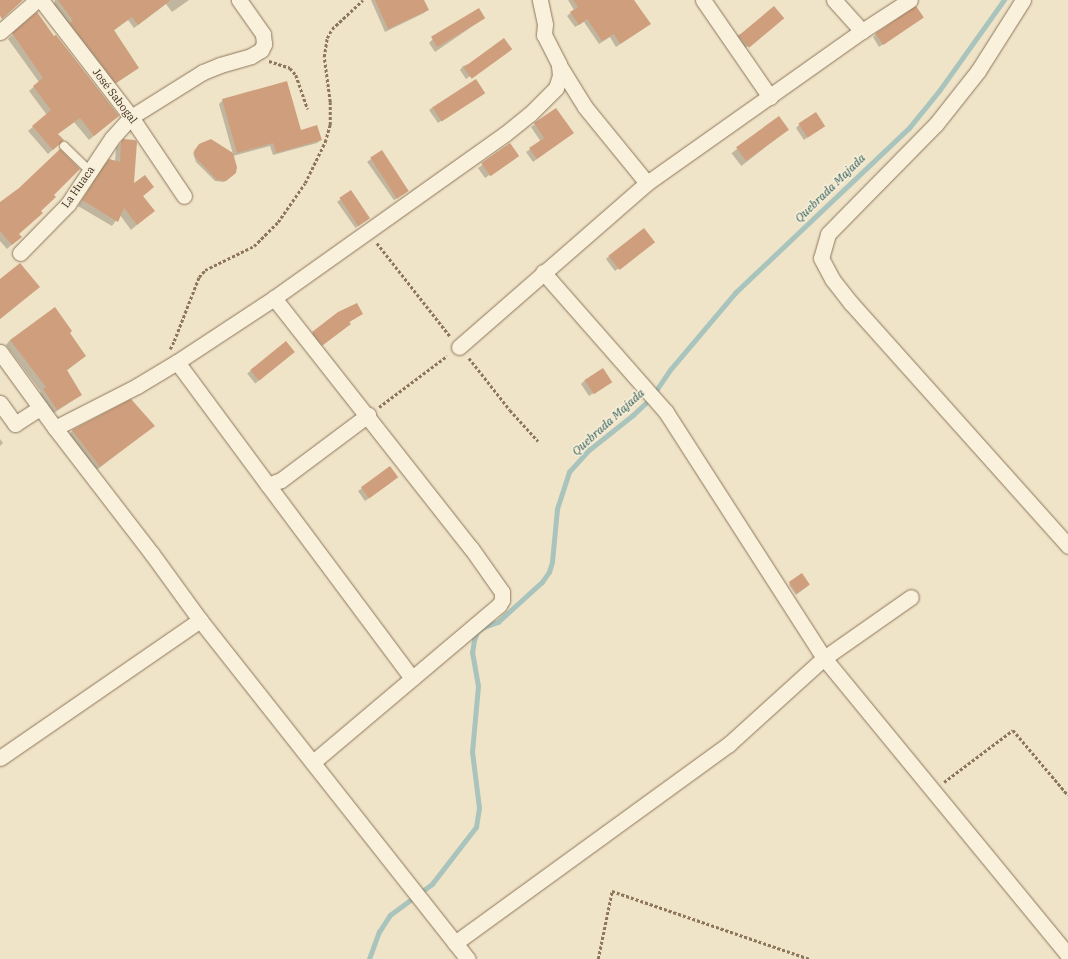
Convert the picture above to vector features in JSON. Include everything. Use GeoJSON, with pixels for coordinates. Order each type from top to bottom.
{"type":"FeatureCollection","features":[{"type":"Feature","properties":{"kind":"street"},"geometry":{"type":"LineString","coordinates":[[0,32],[37,0]]}},
{"type":"Feature","properties":{"kind":"street","name":"José Sabogal"},"geometry":{"type":"LineString","coordinates":[[41,0],[131,117],[184,196]]}},
{"type":"Feature","properties":{"kind":"street"},"geometry":{"type":"LineString","coordinates":[[239,0],[263,34],[263,48],[251,56]]}},
{"type":"Feature","properties":{"kind":"street"},"geometry":{"type":"LineString","coordinates":[[540,0],[545,24],[544,35],[559,64],[585,107],[647,183]]}},
{"type":"Feature","properties":{"kind":"street"},"geometry":{"type":"LineString","coordinates":[[703,0],[770,97]]}},
{"type":"Feature","properties":{"kind":"street"},"geometry":{"type":"LineString","coordinates":[[834,0],[862,31]]}},
{"type":"Feature","properties":{"kind":"street"},"geometry":{"type":"LineString","coordinates":[[459,347],[543,272],[647,183],[862,31],[910,0]]}},
{"type":"Feature","properties":{"kind":"street"},"geometry":{"type":"LineString","coordinates":[[1023,0],[978,71],[936,124],[828,234],[821,258],[832,279],[851,303],[1068,546]]}},
{"type":"Feature","properties":{"kind":"street","name":"La Huaca"},"geometry":{"type":"LineString","coordinates":[[20,253],[68,204],[112,138],[131,117],[209,69],[251,56]]}},
{"type":"Feature","properties":{"kind":"street"},"geometry":{"type":"LineString","coordinates":[[55,428],[137,386],[172,358],[274,298],[505,134],[530,114],[557,86],[560,76],[559,64]]}},
{"type":"Feature","properties":{"kind":"street"},"geometry":{"type":"LineString","coordinates":[[543,272],[666,412],[824,658],[1068,955]]}},
{"type":"Feature","properties":{"kind":"street"},"geometry":{"type":"LineString","coordinates":[[274,298],[368,415],[471,548],[502,592],[502,600],[499,605],[313,762]]}},
{"type":"Feature","properties":{"kind":"street"},"geometry":{"type":"LineString","coordinates":[[0,352],[40,408],[152,554],[200,620],[468,959]]}},
{"type":"Feature","properties":{"kind":"street"},"geometry":{"type":"LineString","coordinates":[[172,358],[412,678]]}},
{"type":"Feature","properties":{"kind":"street"},"geometry":{"type":"LineString","coordinates":[[0,403],[15,424],[40,408]]}},
{"type":"Feature","properties":{"kind":"street"},"geometry":{"type":"LineString","coordinates":[[268,485],[281,480],[368,415]]}},
{"type":"Feature","properties":{"kind":"street"},"geometry":{"type":"LineString","coordinates":[[455,944],[729,744],[824,658],[911,597]]}},
{"type":"Feature","properties":{"kind":"street"},"geometry":{"type":"LineString","coordinates":[[0,758],[200,620]]}},
{"type":"Feature","properties":{"kind":"lane"},"geometry":{"type":"LineString","coordinates":[[64,146],[90,171]]}},
{"type":"Feature","properties":{"kind":"path"},"geometry":{"type":"LineString","coordinates":[[172,358],[174,342],[198,277],[205,270],[242,253],[258,243],[278,222],[305,183],[325,142],[330,125],[330,102],[324,57],[327,38],[332,29],[363,0]]}},
{"type":"Feature","properties":{"kind":"path"},"geometry":{"type":"LineString","coordinates":[[251,56],[290,68],[298,78],[308,109]]}},
{"type":"Feature","properties":{"kind":"path"},"geometry":{"type":"LineString","coordinates":[[368,232],[459,347],[538,441]]}},
{"type":"Feature","properties":{"kind":"path"},"geometry":{"type":"LineString","coordinates":[[368,415],[459,347]]}},
{"type":"Feature","properties":{"kind":"path"},"geometry":{"type":"LineString","coordinates":[[932,791],[1013,730],[1068,795]]}},
{"type":"Feature","properties":{"kind":"path"},"geometry":{"type":"LineString","coordinates":[[598,959],[612,891],[810,959]]}},
{"type":"Feature","properties":{"kind":"building"},"geometry":{"type":"Polygon","coordinates":[[[0,0],[23,0],[2,19],[0,16],[0,0]]]}},
{"type":"Feature","properties":{"kind":"building"},"geometry":{"type":"Polygon","coordinates":[[[58,0],[171,0],[138,25],[132,17],[114,30],[139,68],[116,83],[70,23],[73,21],[58,0]]]}},
{"type":"Feature","properties":{"kind":"building"},"geometry":{"type":"Polygon","coordinates":[[[375,0],[424,0],[429,10],[388,29],[375,0]]]}},
{"type":"Feature","properties":{"kind":"building"},"geometry":{"type":"Polygon","coordinates":[[[573,0],[634,0],[651,24],[620,44],[614,34],[602,41],[587,19],[579,25],[570,12],[578,7],[573,0]]]}},
{"type":"Feature","properties":{"kind":"building"},"geometry":{"type":"Polygon","coordinates":[[[774,6],[784,18],[749,48],[739,36],[774,6]]]}},
{"type":"Feature","properties":{"kind":"building"},"geometry":{"type":"Polygon","coordinates":[[[916,6],[924,18],[883,45],[875,33],[916,6]]]}},
{"type":"Feature","properties":{"kind":"building"},"geometry":{"type":"Polygon","coordinates":[[[479,8],[485,18],[437,47],[431,37],[479,8]]]}},
{"type":"Feature","properties":{"kind":"building"},"geometry":{"type":"Polygon","coordinates":[[[37,12],[54,36],[56,35],[119,116],[94,136],[80,118],[58,134],[64,140],[53,150],[32,126],[51,110],[33,86],[43,78],[12,33],[37,12]]]}},
{"type":"Feature","properties":{"kind":"building"},"geometry":{"type":"Polygon","coordinates":[[[504,38],[512,49],[472,79],[464,67],[504,38]]]}},
{"type":"Feature","properties":{"kind":"building"},"geometry":{"type":"Polygon","coordinates":[[[476,79],[485,93],[442,122],[432,107],[476,79]]]}},
{"type":"Feature","properties":{"kind":"building"},"geometry":{"type":"Polygon","coordinates":[[[287,81],[301,130],[317,125],[322,140],[276,153],[273,143],[237,153],[222,99],[287,81]]]}},
{"type":"Feature","properties":{"kind":"building"},"geometry":{"type":"Polygon","coordinates":[[[556,108],[574,133],[537,159],[529,148],[544,138],[534,123],[556,108]]]}},
{"type":"Feature","properties":{"kind":"building"},"geometry":{"type":"Polygon","coordinates":[[[816,112],[825,126],[808,138],[798,123],[816,112]]]}},
{"type":"Feature","properties":{"kind":"building"},"geometry":{"type":"Polygon","coordinates":[[[779,116],[789,130],[746,161],[736,147],[779,116]]]}},
{"type":"Feature","properties":{"kind":"building"},"geometry":{"type":"Polygon","coordinates":[[[123,139],[135,140],[137,142],[134,183],[145,175],[154,187],[143,196],[155,211],[137,225],[124,208],[118,222],[82,200],[109,159],[120,162],[121,142],[123,139]]]}},
{"type":"Feature","properties":{"kind":"building"},"geometry":{"type":"Polygon","coordinates":[[[211,139],[233,153],[237,167],[236,173],[226,181],[217,180],[195,157],[194,151],[199,144],[211,139]]]}},
{"type":"Feature","properties":{"kind":"building"},"geometry":{"type":"Polygon","coordinates":[[[510,143],[519,156],[491,176],[481,163],[510,143]]]}},
{"type":"Feature","properties":{"kind":"building"},"geometry":{"type":"Polygon","coordinates":[[[60,149],[80,169],[54,195],[56,197],[41,211],[43,213],[19,234],[22,237],[12,245],[0,231],[0,202],[19,188],[60,149]]]}},
{"type":"Feature","properties":{"kind":"building"},"geometry":{"type":"Polygon","coordinates":[[[382,150],[409,191],[397,199],[370,158],[382,150]]]}},
{"type":"Feature","properties":{"kind":"building"},"geometry":{"type":"Polygon","coordinates":[[[351,190],[370,218],[358,226],[339,198],[351,190]]]}},
{"type":"Feature","properties":{"kind":"building"},"geometry":{"type":"Polygon","coordinates":[[[644,228],[655,242],[620,270],[609,256],[644,228]]]}},
{"type":"Feature","properties":{"kind":"building"},"geometry":{"type":"Polygon","coordinates":[[[20,263],[40,287],[0,319],[0,279],[20,263]]]}},
{"type":"Feature","properties":{"kind":"building"},"geometry":{"type":"Polygon","coordinates":[[[357,303],[363,314],[349,322],[351,324],[323,345],[312,332],[338,312],[357,303]]]}},
{"type":"Feature","properties":{"kind":"building"},"geometry":{"type":"Polygon","coordinates":[[[55,307],[72,331],[70,333],[86,356],[67,370],[82,395],[57,410],[43,389],[46,387],[10,340],[55,307]]]}},
{"type":"Feature","properties":{"kind":"building"},"geometry":{"type":"Polygon","coordinates":[[[286,341],[295,352],[259,381],[250,370],[286,341]]]}},
{"type":"Feature","properties":{"kind":"building"},"geometry":{"type":"Polygon","coordinates":[[[603,368],[612,382],[594,394],[585,380],[603,368]]]}},
{"type":"Feature","properties":{"kind":"building"},"geometry":{"type":"Polygon","coordinates":[[[131,399],[155,426],[100,467],[72,430],[131,399]]]}},
{"type":"Feature","properties":{"kind":"building"},"geometry":{"type":"Polygon","coordinates":[[[390,466],[398,477],[369,498],[361,487],[390,466]]]}},
{"type":"Feature","properties":{"kind":"building"},"geometry":{"type":"Polygon","coordinates":[[[802,573],[810,585],[797,594],[789,582],[802,573]]]}},
{"type":"Feature","properties":{"kind":"waterway","name":"Quebrada Majada"},"geometry":{"type":"LineString","coordinates":[[369,959],[379,932],[390,915],[432,884],[476,827],[479,808],[472,752],[478,686],[472,653],[474,640],[477,632],[484,627],[498,622],[542,582],[549,572],[552,562],[557,509],[569,472],[589,450],[633,415],[651,398],[670,370],[735,293],[909,128],[939,91],[1004,0]]}}]}
